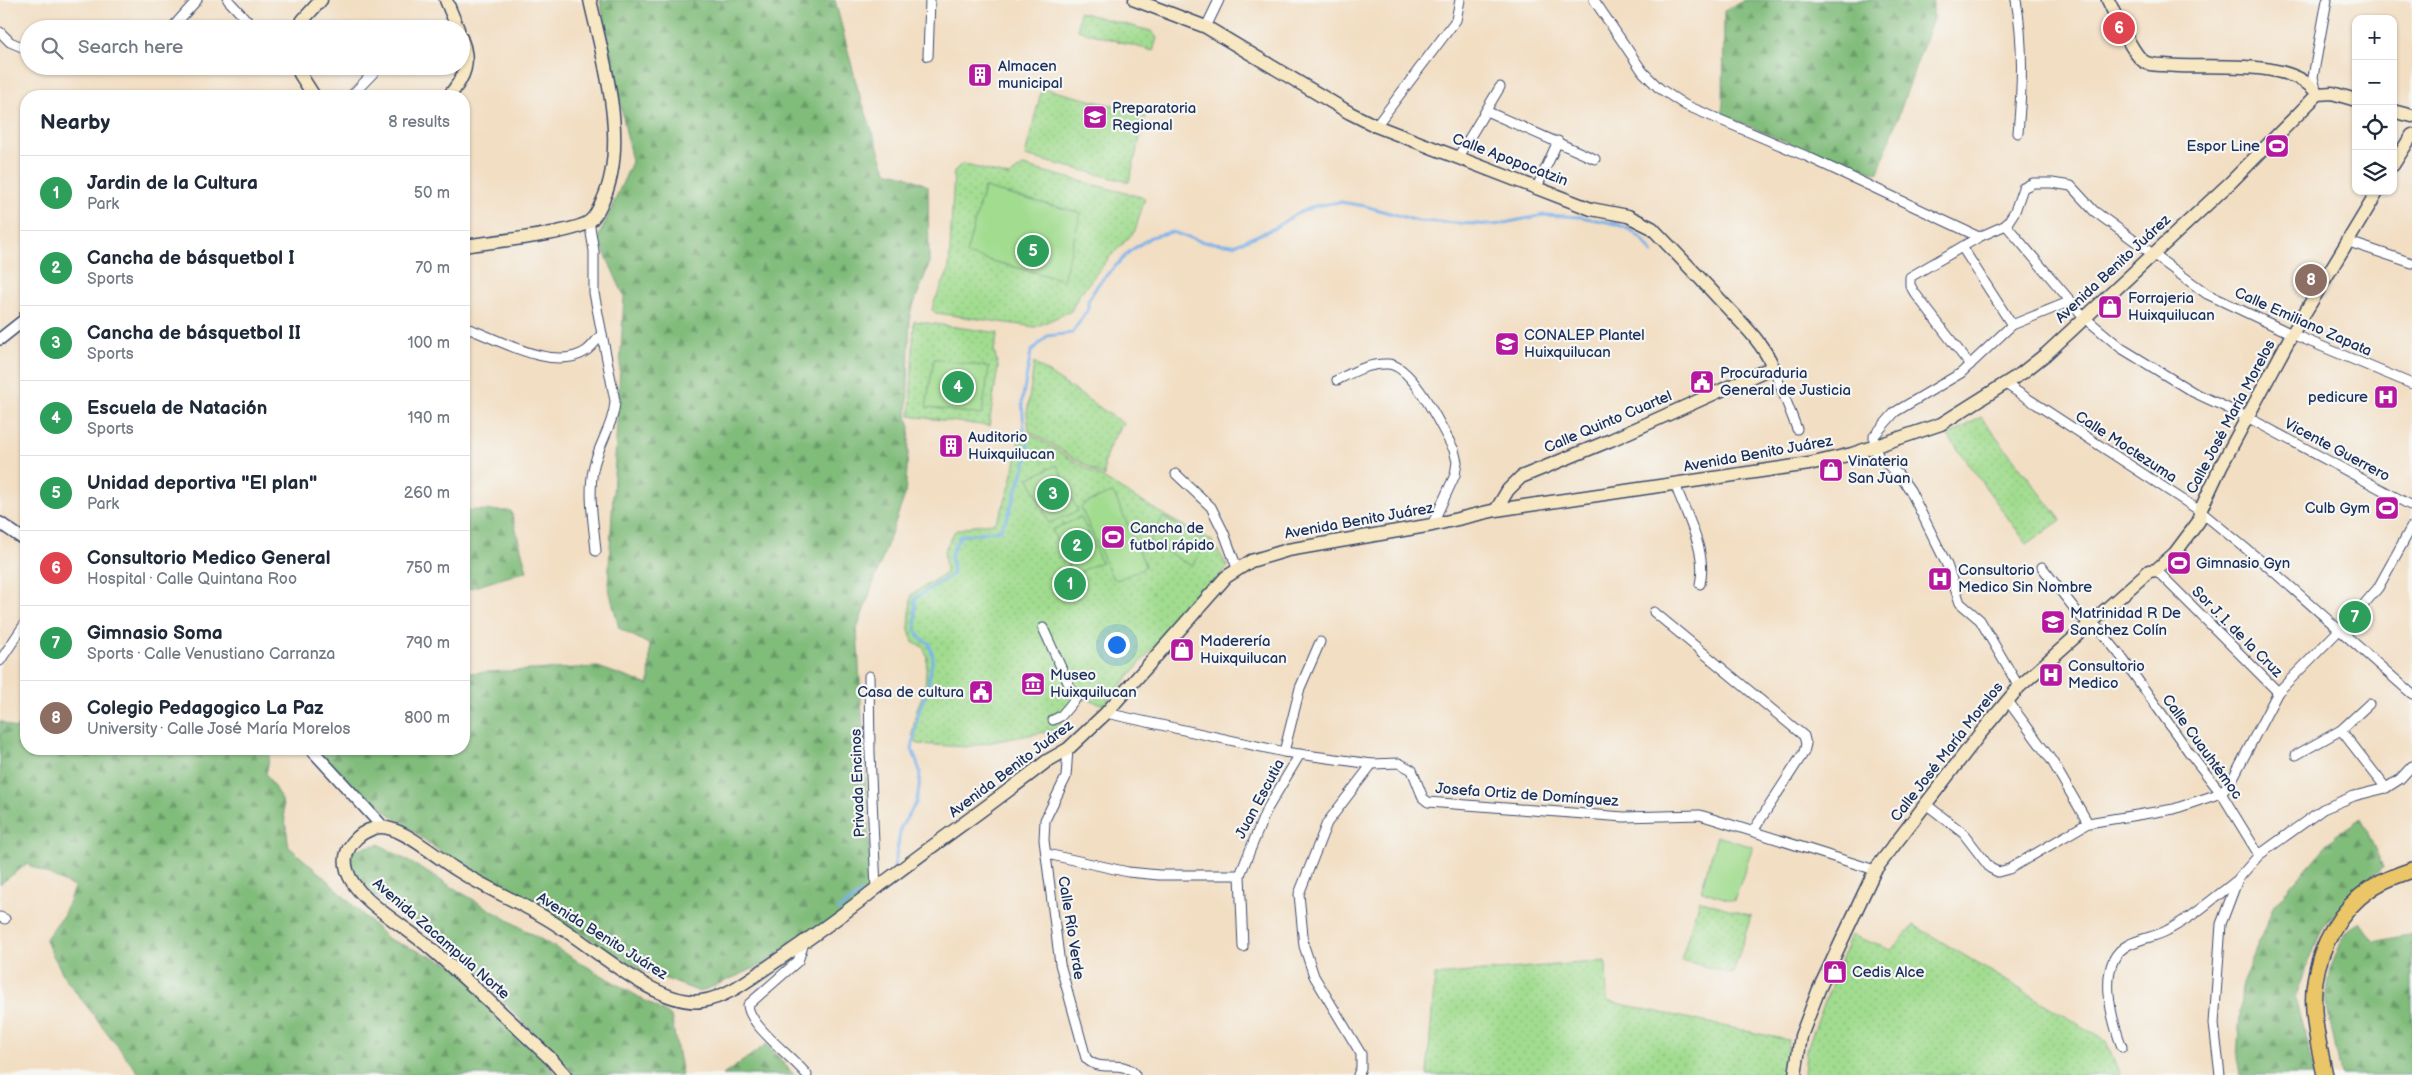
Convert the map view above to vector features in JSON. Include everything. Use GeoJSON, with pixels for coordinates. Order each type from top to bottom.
{"type":"FeatureCollection","features":[{"type":"Feature","properties":{"kind":"main road"},"geometry":{"type":"LineString","coordinates":[[303,20],[321,0]]}},
{"type":"Feature","properties":{"kind":"main road"},"geometry":{"type":"LineString","coordinates":[[446,0],[454,20]]}},
{"type":"Feature","properties":{"kind":"main road"},"geometry":{"type":"LineString","coordinates":[[470,245],[543,234],[590,222],[597,214],[611,178],[614,135],[611,91],[590,0]]}},
{"type":"Feature","properties":{"kind":"main road","name":"Calle Apopocatzin"},"geometry":{"type":"LineString","coordinates":[[1135,0],[1206,27],[1350,113],[1376,126],[1591,208],[1640,220],[1652,228],[1744,325],[1769,357],[1773,367]]}},
{"type":"Feature","properties":{"kind":"main road"},"geometry":{"type":"LineString","coordinates":[[2108,0],[2136,53],[2145,62],[2182,67],[2239,66],[2266,69],[2306,82],[2318,94],[2332,93],[2352,99]]}},
{"type":"Feature","properties":{"kind":"main road"},"geometry":{"type":"LineString","coordinates":[[301,75],[310,90]]}},
{"type":"Feature","properties":{"kind":"main road"},"geometry":{"type":"LineString","coordinates":[[454,90],[464,75]]}},
{"type":"Feature","properties":{"kind":"main road","name":"Avenida Benito Juárez"},"geometry":{"type":"LineString","coordinates":[[382,826],[411,839],[471,879],[530,908],[564,929],[622,970],[670,996],[692,1001],[714,998],[730,991],[804,943],[1047,761],[1068,749],[1106,714],[1226,577],[1237,568],[1251,561],[1288,550],[1432,525],[1496,510],[1586,495],[1808,464],[1852,454],[1940,424],[2034,364],[2154,254],[2284,130],[2318,94]]}},
{"type":"Feature","properties":{"kind":"main road"},"geometry":{"type":"LineString","coordinates":[[2397,111],[2412,116]]}},
{"type":"Feature","properties":{"kind":"main road"},"geometry":{"type":"LineString","coordinates":[[2397,159],[2412,135]]}},
{"type":"Feature","properties":{"kind":"main road","name":"Calle José María Morelos"},"geometry":{"type":"LineString","coordinates":[[1795,1075],[1800,1036],[1819,989],[1875,870],[1927,805],[1978,735],[2019,687],[2150,571],[2156,570],[2187,539],[2199,521],[2200,511],[2221,466],[2249,418],[2292,334],[2376,195]]}},
{"type":"Feature","properties":{"kind":"main road","name":"Calle Quinto Cuartel"},"geometry":{"type":"LineString","coordinates":[[1496,510],[1508,490],[1521,477],[1627,433],[1773,367]]}},
{"type":"Feature","properties":{"kind":"main road","name":"Avenida Zacampula Norte"},"geometry":{"type":"LineString","coordinates":[[382,826],[364,832],[356,838],[349,849],[346,860],[347,871],[352,881],[376,907],[426,944],[452,967],[551,1058],[565,1075]]}},
{"type":"Feature","properties":{"kind":"main road"},"geometry":{"type":"LineString","coordinates":[[2325,1075],[2314,1003],[2315,981],[2322,955],[2334,928],[2357,900],[2371,888],[2412,870]]}},
{"type":"Feature","properties":{"kind":"street"},"geometry":{"type":"LineString","coordinates":[[179,20],[197,0]]}},
{"type":"Feature","properties":{"kind":"street"},"geometry":{"type":"LineString","coordinates":[[228,0],[247,20]]}},
{"type":"Feature","properties":{"kind":"street"},"geometry":{"type":"LineString","coordinates":[[928,56],[930,0]]}},
{"type":"Feature","properties":{"kind":"street"},"geometry":{"type":"LineString","coordinates":[[1206,27],[1219,0]]}},
{"type":"Feature","properties":{"kind":"street"},"geometry":{"type":"LineString","coordinates":[[1376,126],[1456,20],[1460,0]]}},
{"type":"Feature","properties":{"kind":"street"},"geometry":{"type":"LineString","coordinates":[[1594,0],[1643,72],[1660,88],[1685,106],[1806,156],[1979,237]]}},
{"type":"Feature","properties":{"kind":"street"},"geometry":{"type":"LineString","coordinates":[[2016,0],[2023,68],[2018,133]]}},
{"type":"Feature","properties":{"kind":"street"},"geometry":{"type":"LineString","coordinates":[[2318,94],[2313,77],[2328,0]]}},
{"type":"Feature","properties":{"kind":"street"},"geometry":{"type":"LineString","coordinates":[[0,32],[10,42],[20,46]]}},
{"type":"Feature","properties":{"kind":"street"},"geometry":{"type":"LineString","coordinates":[[357,90],[371,75]]}},
{"type":"Feature","properties":{"kind":"street"},"geometry":{"type":"LineString","coordinates":[[1458,157],[1500,87]]}},
{"type":"Feature","properties":{"kind":"street"},"geometry":{"type":"LineString","coordinates":[[1486,111],[1558,141],[1595,159]]}},
{"type":"Feature","properties":{"kind":"street"},"geometry":{"type":"LineString","coordinates":[[1537,187],[1558,141]]}},
{"type":"Feature","properties":{"kind":"street","name":"Calle Emiliano Zapata"},"geometry":{"type":"LineString","coordinates":[[2006,225],[2015,211],[2023,188],[2033,183],[2066,184],[2076,190],[2094,211],[2207,294],[2292,334],[2412,384]]}},
{"type":"Feature","properties":{"kind":"street"},"geometry":{"type":"LineString","coordinates":[[590,222],[594,251],[594,293],[615,401],[612,417],[592,471],[591,491],[596,552]]}},
{"type":"Feature","properties":{"kind":"street"},"geometry":{"type":"LineString","coordinates":[[1970,365],[1914,292],[1908,281],[1913,273],[1979,237],[2006,225]]}},
{"type":"Feature","properties":{"kind":"street","name":"Vicente Guerrero"},"geometry":{"type":"LineString","coordinates":[[2006,225],[2084,317],[2121,348],[2193,392],[2249,418],[2412,506]]}},
{"type":"Feature","properties":{"kind":"street"},"geometry":{"type":"LineString","coordinates":[[2349,242],[2412,263]]}},
{"type":"Feature","properties":{"kind":"street"},"geometry":{"type":"LineString","coordinates":[[1962,247],[2012,325]]}},
{"type":"Feature","properties":{"kind":"street"},"geometry":{"type":"LineString","coordinates":[[2019,687],[1980,620],[1960,603],[1947,565],[1910,490],[1900,476],[1879,457],[1874,446],[1874,436],[1895,412],[1970,365],[2012,325],[2071,301]]}},
{"type":"Feature","properties":{"kind":"street"},"geometry":{"type":"LineString","coordinates":[[0,339],[20,323]]}},
{"type":"Feature","properties":{"kind":"street"},"geometry":{"type":"LineString","coordinates":[[470,329],[541,357],[561,359],[584,352],[602,334]]}},
{"type":"Feature","properties":{"kind":"street"},"geometry":{"type":"LineString","coordinates":[[1337,380],[1362,368],[1388,364],[1397,366],[1412,380],[1454,450],[1457,462],[1455,474],[1432,525]]}},
{"type":"Feature","properties":{"kind":"street","name":"Calle Apopocatzin"},"geometry":{"type":"LineString","coordinates":[[1773,367],[1797,428]]}},
{"type":"Feature","properties":{"kind":"street","name":"Calle Moctezuma"},"geometry":{"type":"LineString","coordinates":[[2004,383],[2200,511],[2266,565],[2412,694]]}},
{"type":"Feature","properties":{"kind":"street"},"geometry":{"type":"LineString","coordinates":[[1176,474],[1211,507],[1224,533],[1237,568]]}},
{"type":"Feature","properties":{"kind":"street"},"geometry":{"type":"LineString","coordinates":[[1675,484],[1699,548],[1704,570],[1700,584]]}},
{"type":"Feature","properties":{"kind":"street"},"geometry":{"type":"LineString","coordinates":[[0,523],[20,537]]}},
{"type":"Feature","properties":{"kind":"street"},"geometry":{"type":"LineString","coordinates":[[1927,805],[1963,833],[1990,868],[1998,872],[2009,869],[2088,824],[2174,809],[2221,793],[2234,778],[2278,692],[2340,630],[2378,588],[2412,526]]}},
{"type":"Feature","properties":{"kind":"street","name":"Calle Cuauhtémoc"},"geometry":{"type":"LineString","coordinates":[[2042,567],[2081,617],[2098,628],[2120,655],[2188,752],[2221,793],[2259,855]]}},
{"type":"Feature","properties":{"kind":"street","name":"Sor J. I. de la Cruz"},"geometry":{"type":"LineString","coordinates":[[2156,570],[2278,692]]}},
{"type":"Feature","properties":{"kind":"street"},"geometry":{"type":"LineString","coordinates":[[1654,612],[1804,736],[1806,744],[1804,752],[1753,831]]}},
{"type":"Feature","properties":{"kind":"street"},"geometry":{"type":"LineString","coordinates":[[1043,628],[1070,687],[1077,697],[1061,716],[1053,720]]}},
{"type":"Feature","properties":{"kind":"street"},"geometry":{"type":"LineString","coordinates":[[0,661],[20,631]]}},
{"type":"Feature","properties":{"kind":"street"},"geometry":{"type":"LineString","coordinates":[[1284,752],[1300,688],[1320,642]]}},
{"type":"Feature","properties":{"kind":"street","name":"Privada Encinos"},"geometry":{"type":"LineString","coordinates":[[869,676],[876,888]]}},
{"type":"Feature","properties":{"kind":"street"},"geometry":{"type":"LineString","coordinates":[[2008,701],[2052,761],[2088,824]]}},
{"type":"Feature","properties":{"kind":"street"},"geometry":{"type":"LineString","coordinates":[[2296,755],[2341,730],[2369,704]]}},
{"type":"Feature","properties":{"kind":"street","name":"Josefa Ortiz de Domínguez"},"geometry":{"type":"LineString","coordinates":[[1106,714],[1284,752],[1372,764],[1399,763],[1412,770],[1423,798],[1428,802],[1624,817],[1700,815],[1875,870]]}},
{"type":"Feature","properties":{"kind":"street"},"geometry":{"type":"LineString","coordinates":[[2341,730],[2386,788]]}},
{"type":"Feature","properties":{"kind":"street","name":"Calle Río Verde"},"geometry":{"type":"LineString","coordinates":[[1068,749],[1066,777],[1045,820],[1044,840],[1060,964],[1084,1052],[1090,1063],[1097,1066],[1127,1068],[1135,1075]]}},
{"type":"Feature","properties":{"kind":"street","name":"Juan Escutia"},"geometry":{"type":"LineString","coordinates":[[1242,947],[1240,875],[1266,811],[1300,754]]}},
{"type":"Feature","properties":{"kind":"street"},"geometry":{"type":"LineString","coordinates":[[316,755],[382,826]]}},
{"type":"Feature","properties":{"kind":"street"},"geometry":{"type":"LineString","coordinates":[[1358,1075],[1361,1068],[1361,1054],[1314,976],[1304,946],[1299,894],[1327,823],[1372,764]]}},
{"type":"Feature","properties":{"kind":"street"},"geometry":{"type":"LineString","coordinates":[[2122,1047],[2113,1024],[2108,999],[2112,963],[2119,952],[2128,945],[2166,932],[2184,922],[2238,879],[2259,855],[2323,809],[2354,796],[2386,788],[2400,779],[2412,766]]}},
{"type":"Feature","properties":{"kind":"street"},"geometry":{"type":"LineString","coordinates":[[1047,854],[1092,862],[1128,872],[1159,875],[1240,875]]}},
{"type":"Feature","properties":{"kind":"street"},"geometry":{"type":"LineString","coordinates":[[2220,1075],[2214,1024],[2221,924],[2238,879]]}},
{"type":"Feature","properties":{"kind":"street"},"geometry":{"type":"LineString","coordinates":[[804,943],[798,961],[748,1005],[752,1019],[807,1075]]}},
{"type":"Feature","properties":{"kind":"green space"},"geometry":{"type":"Polygon","coordinates":[[[600,0],[835,0],[858,90],[886,171],[906,176],[928,186],[929,265],[910,314],[907,417],[910,427],[905,495],[857,629],[872,894],[762,965],[700,992],[640,969],[559,920],[476,878],[338,776],[322,755],[470,755],[470,673],[598,667],[649,685],[650,645],[619,628],[608,585],[624,296],[598,238],[632,162],[600,0]]]}},
{"type":"Feature","properties":{"kind":"green space"},"geometry":{"type":"Polygon","coordinates":[[[1745,0],[1933,0],[1933,18],[1878,173],[1829,160],[1723,115],[1724,11],[1745,0]]]}},
{"type":"Feature","properties":{"kind":"green space"},"geometry":{"type":"Polygon","coordinates":[[[1079,12],[1151,31],[1157,38],[1153,51],[1078,30],[1079,12]]]}},
{"type":"Feature","properties":{"kind":"green space"},"geometry":{"type":"Polygon","coordinates":[[[1042,88],[1146,114],[1129,182],[1025,156],[1042,88]]]}},
{"type":"Feature","properties":{"kind":"green space"},"geometry":{"type":"Polygon","coordinates":[[[962,164],[1009,176],[1023,166],[1145,198],[1135,231],[1109,258],[1079,295],[1071,311],[1035,327],[936,313],[932,310],[934,302],[949,270],[954,171],[962,164]]]}},
{"type":"Feature","properties":{"kind":"green space"},"geometry":{"type":"Polygon","coordinates":[[[984,188],[1081,213],[1063,280],[966,254],[984,188]]]}},
{"type":"Feature","properties":{"kind":"green space"},"geometry":{"type":"Polygon","coordinates":[[[914,321],[998,333],[994,350],[998,367],[989,426],[910,416],[914,321]]]}},
{"type":"Feature","properties":{"kind":"green space"},"geometry":{"type":"Polygon","coordinates":[[[934,359],[989,367],[982,415],[926,407],[934,359]]]}},
{"type":"Feature","properties":{"kind":"green space"},"geometry":{"type":"Polygon","coordinates":[[[1034,363],[1124,424],[1120,427],[1108,451],[1104,464],[1105,477],[1029,431],[1027,413],[1034,363]]]}},
{"type":"Feature","properties":{"kind":"green space"},"geometry":{"type":"Polygon","coordinates":[[[1981,417],[2061,520],[2027,544],[1948,436],[1981,417]]]}},
{"type":"Feature","properties":{"kind":"green space"},"geometry":{"type":"Polygon","coordinates":[[[1020,428],[1169,518],[1212,541],[1228,567],[1168,631],[1104,705],[1087,699],[1077,701],[1055,730],[966,747],[918,744],[912,735],[916,711],[925,689],[927,656],[923,647],[913,642],[909,630],[911,595],[946,573],[944,551],[955,531],[974,525],[995,523],[1005,503],[1012,477],[1020,428]]]}},
{"type":"Feature","properties":{"kind":"green space"},"geometry":{"type":"Polygon","coordinates":[[[1057,465],[1078,511],[1049,523],[1029,478],[1057,465]]]}},
{"type":"Feature","properties":{"kind":"green space","name":"Cancha de futbol rápido"},"geometry":{"type":"Polygon","coordinates":[[[1111,493],[1115,496],[1145,565],[1143,569],[1117,580],[1112,577],[1081,508],[1084,504],[1111,493]]]}},
{"type":"Feature","properties":{"kind":"green space"},"geometry":{"type":"Polygon","coordinates":[[[470,510],[511,511],[527,571],[470,588],[470,510]]]}},
{"type":"Feature","properties":{"kind":"green space"},"geometry":{"type":"Polygon","coordinates":[[[1081,517],[1101,562],[1073,575],[1052,530],[1081,517]]]}},
{"type":"Feature","properties":{"kind":"green space"},"geometry":{"type":"Polygon","coordinates":[[[1163,517],[1206,542],[1192,566],[1149,542],[1163,517]]]}},
{"type":"Feature","properties":{"kind":"green space"},"geometry":{"type":"Polygon","coordinates":[[[0,721],[16,729],[20,722],[20,755],[270,755],[266,774],[282,800],[289,847],[326,879],[388,939],[463,969],[557,1075],[140,1075],[65,978],[45,940],[64,914],[74,887],[27,864],[0,884],[0,721]]]}},
{"type":"Feature","properties":{"kind":"green space"},"geometry":{"type":"Polygon","coordinates":[[[2361,818],[2383,867],[2323,926],[2295,998],[2315,1075],[2240,1075],[2237,1058],[2242,984],[2274,905],[2335,836],[2361,818]]]}},
{"type":"Feature","properties":{"kind":"green space"},"geometry":{"type":"Polygon","coordinates":[[[1717,836],[1753,847],[1734,901],[1701,891],[1717,836]]]}},
{"type":"Feature","properties":{"kind":"green space"},"geometry":{"type":"Polygon","coordinates":[[[379,844],[671,1016],[682,1075],[573,1075],[446,941],[372,895],[341,853],[379,844]]]}},
{"type":"Feature","properties":{"kind":"green space"},"geometry":{"type":"Polygon","coordinates":[[[1699,900],[1751,916],[1733,974],[1681,960],[1699,900]]]}},
{"type":"Feature","properties":{"kind":"green space"},"geometry":{"type":"Polygon","coordinates":[[[2360,922],[2374,942],[2412,934],[2412,1075],[2341,1075],[2325,997],[2330,969],[2346,931],[2360,922]]]}},
{"type":"Feature","properties":{"kind":"green space"},"geometry":{"type":"Polygon","coordinates":[[[1914,925],[2106,1041],[2120,1075],[1804,1075],[1806,1051],[1851,935],[1891,950],[1914,925]]]}},
{"type":"Feature","properties":{"kind":"green space"},"geometry":{"type":"Polygon","coordinates":[[[1606,961],[1607,1001],[1788,1040],[1787,1075],[1427,1075],[1435,975],[1606,961]]]}},
{"type":"Feature","properties":{"kind":"green space"},"geometry":{"type":"Polygon","coordinates":[[[767,1044],[794,1075],[723,1075],[767,1044]]]}},
{"type":"Feature","properties":{"kind":"waterway"},"geometry":{"type":"LineString","coordinates":[[894,868],[901,827],[916,803],[919,788],[920,771],[912,749],[919,710],[927,692],[933,657],[929,643],[920,638],[916,630],[915,598],[953,574],[951,554],[960,536],[1000,530],[1008,516],[1029,453],[1024,428],[1022,401],[1031,352],[1047,336],[1072,333],[1088,309],[1088,301],[1099,283],[1130,251],[1151,237],[1172,232],[1204,242],[1234,245],[1273,229],[1294,215],[1315,206],[1340,202],[1365,206],[1418,221],[1494,225],[1544,215],[1581,217],[1617,224],[1632,231],[1643,240],[1652,253]]}},
{"type":"Feature","properties":{"kind":"waterway"},"geometry":{"type":"LineString","coordinates":[[838,910],[861,893]]}},
{"type":"Feature","properties":{"kind":"place","name":"Consultorio Medico General"},"geometry":{"type":"Point","coordinates":[2119,28]}},
{"type":"Feature","properties":{"kind":"place","name":"Almacen municipal"},"geometry":{"type":"Point","coordinates":[980,75]}},
{"type":"Feature","properties":{"kind":"place","name":"Preparatoria Regional"},"geometry":{"type":"Point","coordinates":[1095,117]}},
{"type":"Feature","properties":{"kind":"place","name":"Espor Line"},"geometry":{"type":"Point","coordinates":[2277,146]}},
{"type":"Feature","properties":{"kind":"place","name":"Unidad deportiva \"El plan\""},"geometry":{"type":"Point","coordinates":[1033,251]}},
{"type":"Feature","properties":{"kind":"place","name":"Colegio Pedagogico La Paz"},"geometry":{"type":"Point","coordinates":[2311,280]}},
{"type":"Feature","properties":{"kind":"place","name":"Forrajeria Huixquilucan"},"geometry":{"type":"Point","coordinates":[2110,307]}},
{"type":"Feature","properties":{"kind":"place","name":"CONALEP Plantel Huixquilucan"},"geometry":{"type":"Point","coordinates":[1507,344]}},
{"type":"Feature","properties":{"kind":"place","name":"Procuraduria General de Justicia"},"geometry":{"type":"Point","coordinates":[1702,382]}},
{"type":"Feature","properties":{"kind":"place","name":"Escuela de Natación"},"geometry":{"type":"Point","coordinates":[958,387]}},
{"type":"Feature","properties":{"kind":"place","name":"pedicure"},"geometry":{"type":"Point","coordinates":[2386,397]}},
{"type":"Feature","properties":{"kind":"place","name":"Auditorio Huixquilucan"},"geometry":{"type":"Point","coordinates":[951,446]}},
{"type":"Feature","properties":{"kind":"place","name":"Vinateria San Juan"},"geometry":{"type":"Point","coordinates":[1831,470]}},
{"type":"Feature","properties":{"kind":"place","name":"Cancha de básquetbol II"},"geometry":{"type":"Point","coordinates":[1053,494]}},
{"type":"Feature","properties":{"kind":"place","name":"Culb Gym"},"geometry":{"type":"Point","coordinates":[2387,508]}},
{"type":"Feature","properties":{"kind":"place","name":"Cancha de futbol rápido"},"geometry":{"type":"Point","coordinates":[1113,537]}},
{"type":"Feature","properties":{"kind":"place","name":"Cancha de básquetbol I"},"geometry":{"type":"Point","coordinates":[1077,546]}},
{"type":"Feature","properties":{"kind":"place","name":"Gimnasio Gyn"},"geometry":{"type":"Point","coordinates":[2179,563]}},
{"type":"Feature","properties":{"kind":"place","name":"Consultorio Medico Sin Nombre"},"geometry":{"type":"Point","coordinates":[1940,579]}},
{"type":"Feature","properties":{"kind":"place","name":"Jardin de la Cultura"},"geometry":{"type":"Point","coordinates":[1070,584]}},
{"type":"Feature","properties":{"kind":"place","name":"Gimnasio Soma"},"geometry":{"type":"Point","coordinates":[2355,617]}},
{"type":"Feature","properties":{"kind":"place","name":"Matrinidad R De Sanchez Colín"},"geometry":{"type":"Point","coordinates":[2053,622]}},
{"type":"Feature","properties":{"kind":"place","name":"Maderería Huixquilucan"},"geometry":{"type":"Point","coordinates":[1182,650]}},
{"type":"Feature","properties":{"kind":"place","name":"Consultorio Medico"},"geometry":{"type":"Point","coordinates":[2051,675]}},
{"type":"Feature","properties":{"kind":"place","name":"Museo Huixquilucan"},"geometry":{"type":"Point","coordinates":[1033,684]}},
{"type":"Feature","properties":{"kind":"place","name":"Casa de cultura"},"geometry":{"type":"Point","coordinates":[981,692]}},
{"type":"Feature","properties":{"kind":"place","name":"Cedis Alce"},"geometry":{"type":"Point","coordinates":[1835,972]}}]}
